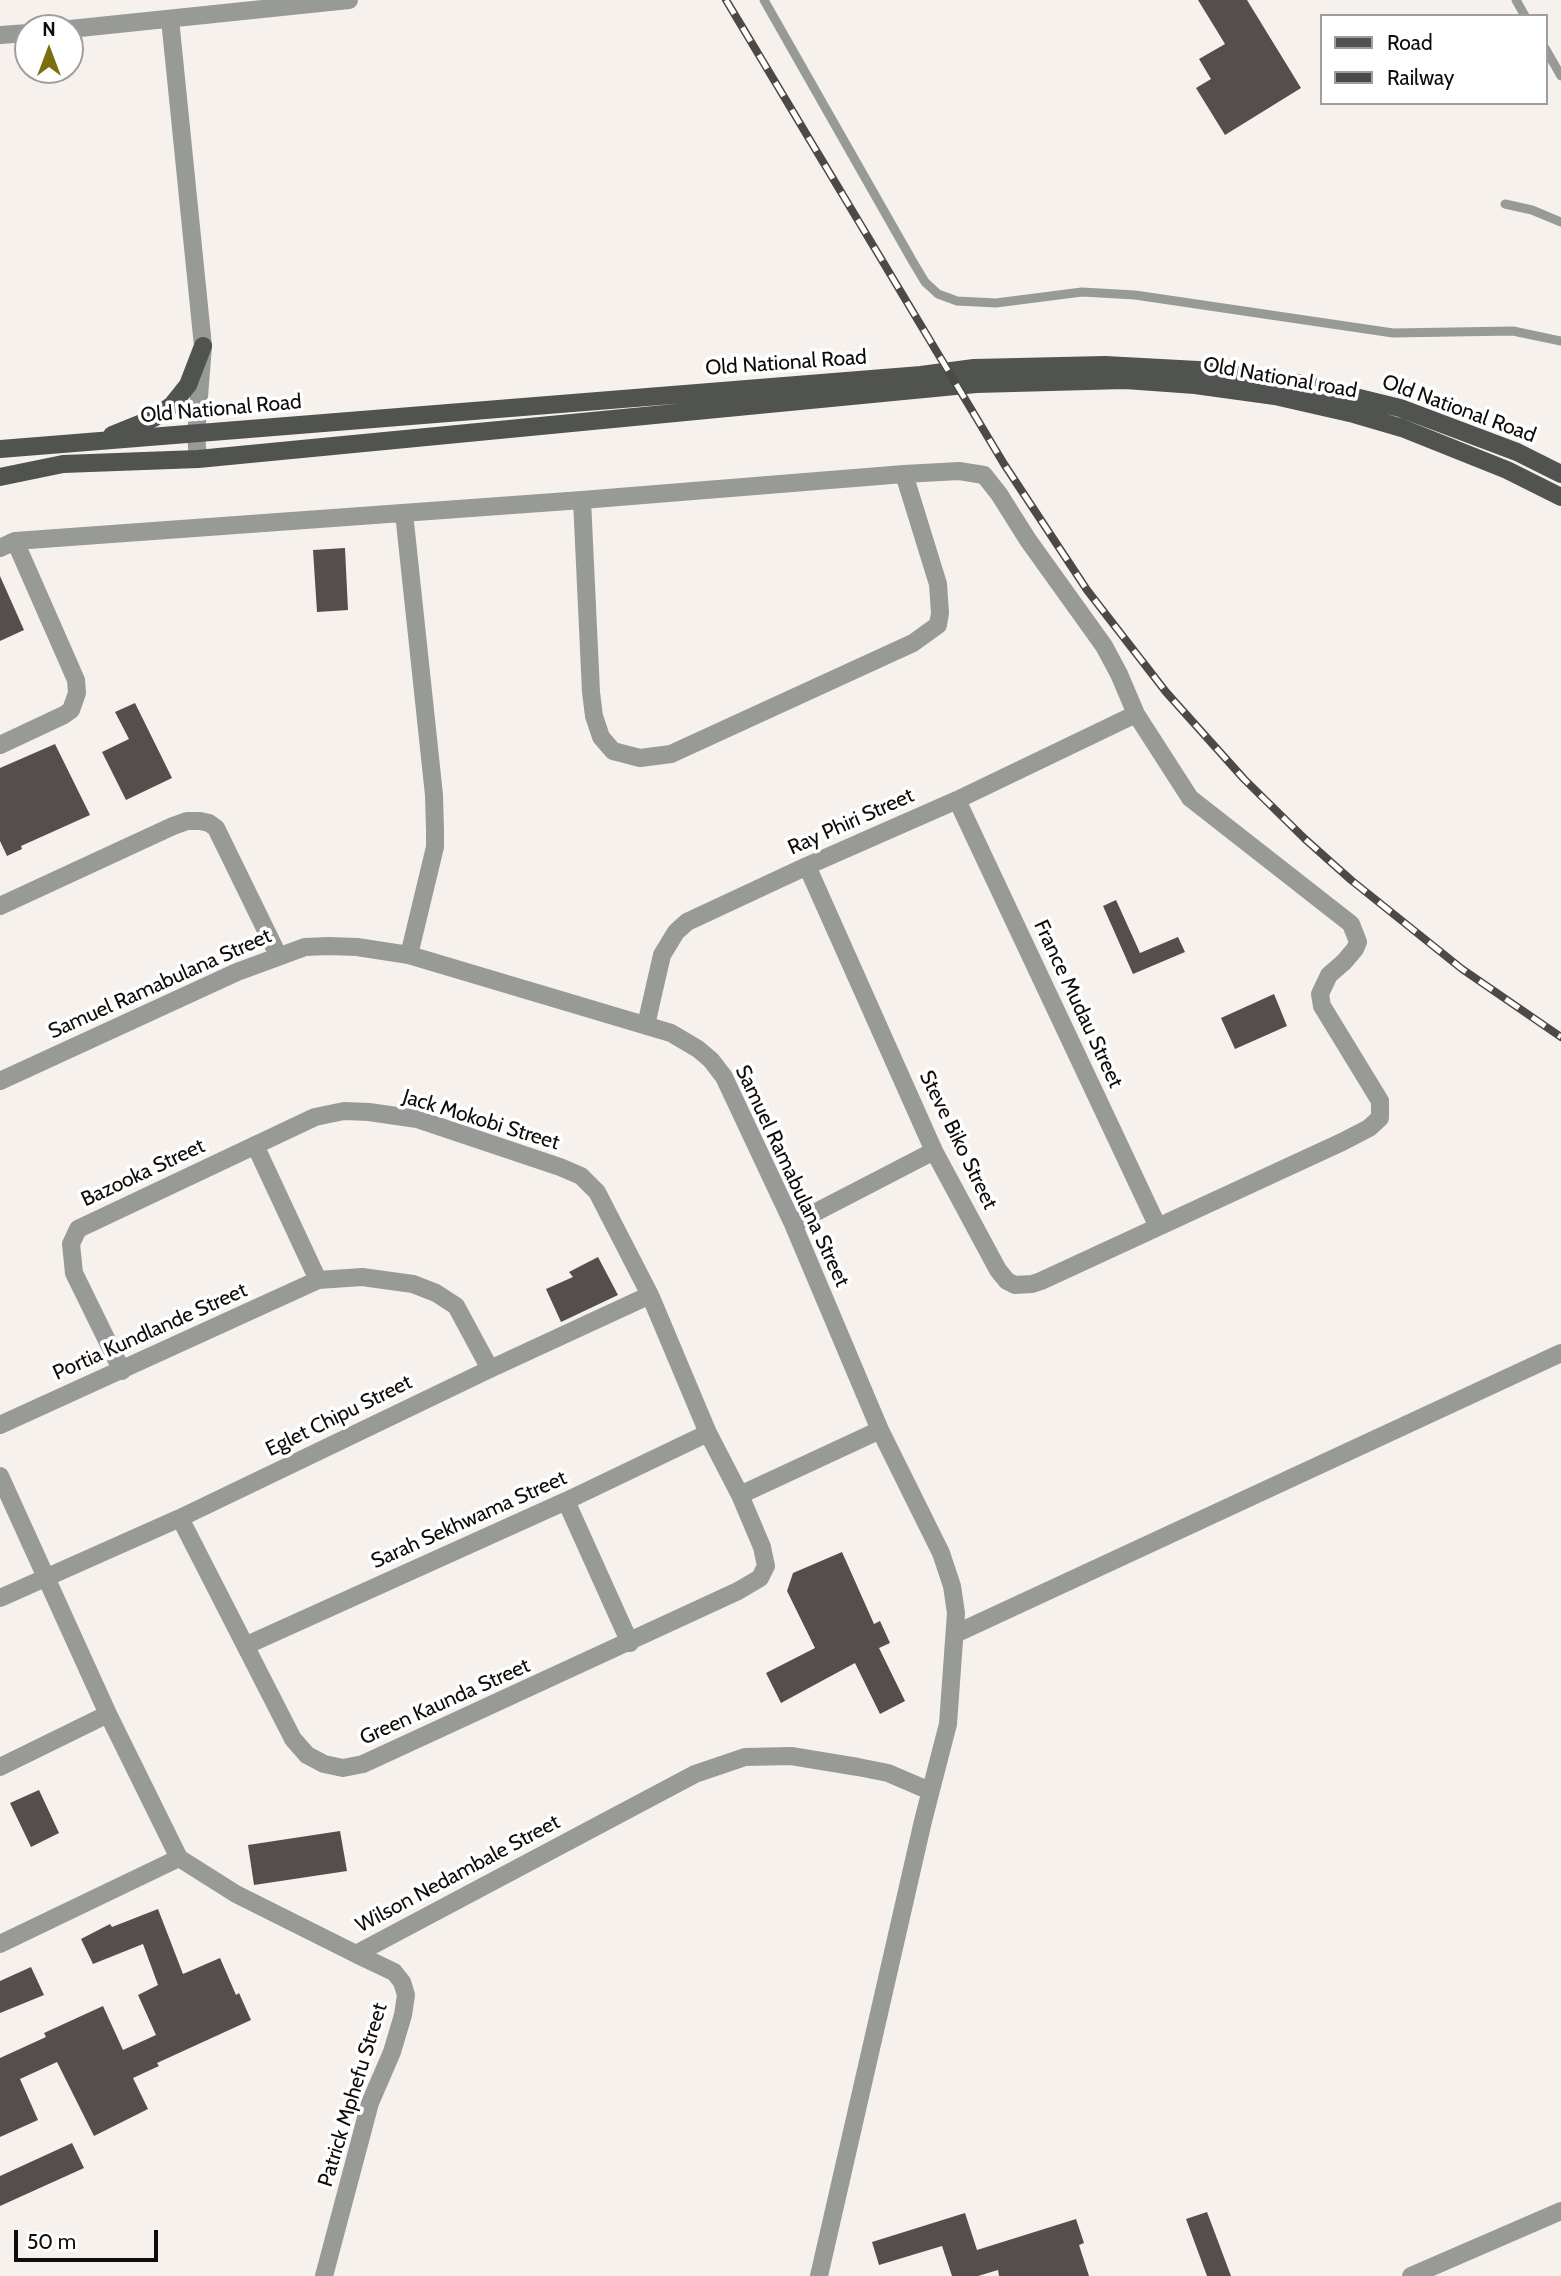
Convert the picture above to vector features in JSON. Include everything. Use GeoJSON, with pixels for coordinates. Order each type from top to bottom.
{"type":"FeatureCollection","features":[{"type":"Feature","properties":{"kind":"main road"},"geometry":{"type":"LineString","coordinates":[[89,443],[161,414],[172,405],[188,385],[203,346]]}},
{"type":"Feature","properties":{"kind":"main road","name":"Old National Road"},"geometry":{"type":"LineString","coordinates":[[0,449],[921,375],[975,376],[1131,366],[1198,370],[1298,383],[1400,408],[1517,452],[1561,474]]}},
{"type":"Feature","properties":{"kind":"main road","name":"Old National Road"},"geometry":{"type":"LineString","coordinates":[[0,477],[63,464],[198,459],[939,387],[975,376]]}},
{"type":"Feature","properties":{"kind":"main road","name":"Old National road"},"geometry":{"type":"LineString","coordinates":[[975,376],[1125,380],[1195,385],[1275,396],[1402,428],[1507,470],[1561,497]]}},
{"type":"Feature","properties":{"kind":"street"},"geometry":{"type":"LineString","coordinates":[[84,28],[290,3],[349,0]]}},
{"type":"Feature","properties":{"kind":"street"},"geometry":{"type":"LineString","coordinates":[[170,19],[203,346],[196,435],[198,459]]}},
{"type":"Feature","properties":{"kind":"street"},"geometry":{"type":"LineString","coordinates":[[0,745],[64,715],[71,710],[77,693],[76,680],[8,544],[904,474],[959,471],[984,475],[1104,646],[1136,715],[1190,799],[1352,924],[1358,942],[1352,955],[1329,975],[1320,994],[1322,1006],[1380,1101],[1380,1118],[1369,1128],[1158,1227]]}},
{"type":"Feature","properties":{"kind":"street"},"geometry":{"type":"LineString","coordinates":[[582,500],[594,716],[601,737],[613,751],[640,758],[671,754],[913,643],[938,625],[939,584],[904,474]]}},
{"type":"Feature","properties":{"kind":"street"},"geometry":{"type":"LineString","coordinates":[[404,513],[427,722],[435,830],[435,847],[409,955]]}},
{"type":"Feature","properties":{"kind":"street","name":"Ray Phiri Street"},"geometry":{"type":"LineString","coordinates":[[646,1025],[662,955],[676,932],[687,922],[957,800],[1136,715]]}},
{"type":"Feature","properties":{"kind":"street","name":"France Mudau Street"},"geometry":{"type":"LineString","coordinates":[[957,800],[1158,1227]]}},
{"type":"Feature","properties":{"kind":"street"},"geometry":{"type":"LineString","coordinates":[[0,906],[173,826],[187,821],[200,821],[216,828],[278,955]]}},
{"type":"Feature","properties":{"kind":"street","name":"Steve Biko Street"},"geometry":{"type":"LineString","coordinates":[[807,866],[934,1151],[998,1270],[1007,1281],[1014,1285],[1041,1281],[1158,1227]]}},
{"type":"Feature","properties":{"kind":"street","name":"Samuel Ramabulana Street"},"geometry":{"type":"LineString","coordinates":[[0,1081],[278,955],[305,947],[328,946],[357,947],[409,955],[671,1033],[711,1060],[724,1077],[793,1224],[880,1430],[942,1553],[953,1586],[956,1613],[948,1724],[930,1791],[819,2276]]}},
{"type":"Feature","properties":{"kind":"street","name":"Jack Mokobi Street"},"geometry":{"type":"LineString","coordinates":[[254,1145],[314,1116],[344,1111],[369,1112],[417,1119],[581,1176],[597,1192],[650,1295],[708,1433],[740,1495]]}},
{"type":"Feature","properties":{"kind":"street"},"geometry":{"type":"LineString","coordinates":[[254,1145],[318,1280],[362,1278],[413,1284],[436,1293],[456,1306],[489,1368]]}},
{"type":"Feature","properties":{"kind":"street","name":"Bazooka Street"},"geometry":{"type":"LineString","coordinates":[[122,1371],[74,1273],[71,1244],[74,1235],[83,1226],[254,1145]]}},
{"type":"Feature","properties":{"kind":"street"},"geometry":{"type":"LineString","coordinates":[[793,1224],[934,1151]]}},
{"type":"Feature","properties":{"kind":"street","name":"Portia Kundlande Street"},"geometry":{"type":"LineString","coordinates":[[0,1425],[318,1280]]}},
{"type":"Feature","properties":{"kind":"street","name":"Eglet Chipu Street"},"geometry":{"type":"LineString","coordinates":[[0,1598],[180,1518],[489,1368],[650,1295]]}},
{"type":"Feature","properties":{"kind":"street"},"geometry":{"type":"LineString","coordinates":[[956,1634],[1561,1353]]}},
{"type":"Feature","properties":{"kind":"street"},"geometry":{"type":"LineString","coordinates":[[740,1495],[880,1430]]}},
{"type":"Feature","properties":{"kind":"street","name":"Sarah Sekhwama Street"},"geometry":{"type":"LineString","coordinates":[[247,1645],[566,1501],[708,1433]]}},
{"type":"Feature","properties":{"kind":"street"},"geometry":{"type":"LineString","coordinates":[[0,1476],[108,1714],[179,1858],[0,1944]]}},
{"type":"Feature","properties":{"kind":"street","name":"Green Kaunda Street"},"geometry":{"type":"LineString","coordinates":[[180,1518],[293,1739],[307,1755],[343,1768],[363,1764],[630,1643],[752,1584],[764,1573],[766,1556],[740,1495]]}},
{"type":"Feature","properties":{"kind":"street"},"geometry":{"type":"LineString","coordinates":[[566,1501],[630,1643]]}},
{"type":"Feature","properties":{"kind":"street"},"geometry":{"type":"LineString","coordinates":[[0,1767],[108,1714]]}},
{"type":"Feature","properties":{"kind":"street","name":"Wilson Nedambale Street"},"geometry":{"type":"LineString","coordinates":[[179,1858],[236,1894],[356,1954],[695,1774],[745,1756],[790,1756],[846,1765],[888,1773],[930,1791]]}},
{"type":"Feature","properties":{"kind":"street","name":"Patrick Mphefu Street"},"geometry":{"type":"LineString","coordinates":[[324,2276],[370,2103],[392,2052],[406,1995],[402,1982],[394,1972],[356,1954]]}},
{"type":"Feature","properties":{"kind":"street"},"geometry":{"type":"LineString","coordinates":[[1411,2276],[1561,2211]]}},
{"type":"Feature","properties":{"kind":"lane"},"geometry":{"type":"LineString","coordinates":[[764,0],[913,262],[925,282],[938,293],[957,301],[996,303],[1082,292],[1135,295],[1393,333],[1513,331],[1561,341]]}},
{"type":"Feature","properties":{"kind":"lane"},"geometry":{"type":"LineString","coordinates":[[1547,52],[1561,76]]}},
{"type":"Feature","properties":{"kind":"lane"},"geometry":{"type":"LineString","coordinates":[[1505,204],[1532,210],[1561,222]]}},
{"type":"Feature","properties":{"kind":"building"},"geometry":{"type":"Polygon","coordinates":[[[1198,0],[1247,0],[1301,88],[1225,135],[1196,88],[1211,79],[1199,59],[1225,44],[1198,0]]]}},
{"type":"Feature","properties":{"kind":"building"},"geometry":{"type":"Polygon","coordinates":[[[345,548],[348,610],[317,612],[313,550],[345,548]]]}},
{"type":"Feature","properties":{"kind":"building"},"geometry":{"type":"Polygon","coordinates":[[[0,576],[24,630],[0,641],[0,576]]]}},
{"type":"Feature","properties":{"kind":"building"},"geometry":{"type":"Polygon","coordinates":[[[135,703],[172,778],[126,800],[102,752],[129,739],[115,712],[135,703]]]}},
{"type":"Feature","properties":{"kind":"building"},"geometry":{"type":"Polygon","coordinates":[[[55,744],[90,815],[21,846],[22,849],[7,856],[0,841],[0,768],[55,744]]]}},
{"type":"Feature","properties":{"kind":"building"},"geometry":{"type":"Polygon","coordinates":[[[1116,900],[1140,953],[1178,937],[1185,952],[1133,974],[1103,906],[1116,900]]]}},
{"type":"Feature","properties":{"kind":"building"},"geometry":{"type":"Polygon","coordinates":[[[1274,994],[1287,1026],[1235,1049],[1221,1018],[1274,994]]]}},
{"type":"Feature","properties":{"kind":"building"},"geometry":{"type":"Polygon","coordinates":[[[598,1257],[618,1295],[561,1322],[546,1289],[573,1277],[569,1272],[598,1257]]]}},
{"type":"Feature","properties":{"kind":"building"},"geometry":{"type":"Polygon","coordinates":[[[842,1552],[874,1624],[880,1621],[890,1643],[879,1648],[905,1701],[880,1714],[855,1663],[781,1703],[766,1673],[815,1648],[787,1591],[793,1573],[842,1552]]]}},
{"type":"Feature","properties":{"kind":"building"},"geometry":{"type":"Polygon","coordinates":[[[39,1790],[59,1833],[31,1847],[10,1803],[39,1790]]]}},
{"type":"Feature","properties":{"kind":"building"},"geometry":{"type":"Polygon","coordinates":[[[340,1831],[347,1871],[254,1885],[248,1845],[340,1831]]]}},
{"type":"Feature","properties":{"kind":"building"},"geometry":{"type":"Polygon","coordinates":[[[158,1909],[183,1974],[220,1958],[236,1995],[239,1993],[251,2020],[157,2063],[159,2066],[133,2078],[148,2109],[94,2136],[57,2062],[20,2079],[38,2120],[0,2137],[0,2058],[46,2037],[44,2033],[103,2006],[123,2050],[156,2035],[138,1995],[158,1985],[143,1944],[93,1964],[81,1939],[110,1924],[112,1927],[158,1909]]]}},
{"type":"Feature","properties":{"kind":"building"},"geometry":{"type":"Polygon","coordinates":[[[31,1967],[44,1995],[0,2013],[0,1981],[31,1967]]]}},
{"type":"Feature","properties":{"kind":"building"},"geometry":{"type":"Polygon","coordinates":[[[72,2143],[84,2168],[0,2206],[0,2176],[72,2143]]]}},
{"type":"Feature","properties":{"kind":"building"},"geometry":{"type":"Polygon","coordinates":[[[1207,2212],[1231,2276],[1207,2276],[1186,2219],[1207,2212]]]}},
{"type":"Feature","properties":{"kind":"building"},"geometry":{"type":"Polygon","coordinates":[[[965,2213],[977,2250],[1076,2219],[1084,2243],[1079,2245],[1089,2276],[999,2276],[998,2270],[978,2276],[952,2276],[942,2246],[879,2265],[872,2242],[965,2213]]]}},
{"type":"Feature","properties":{"kind":"railway"},"geometry":{"type":"LineString","coordinates":[[726,0],[1004,464],[1087,590],[1166,692],[1244,779],[1351,880],[1462,969],[1561,1037]]}}]}
